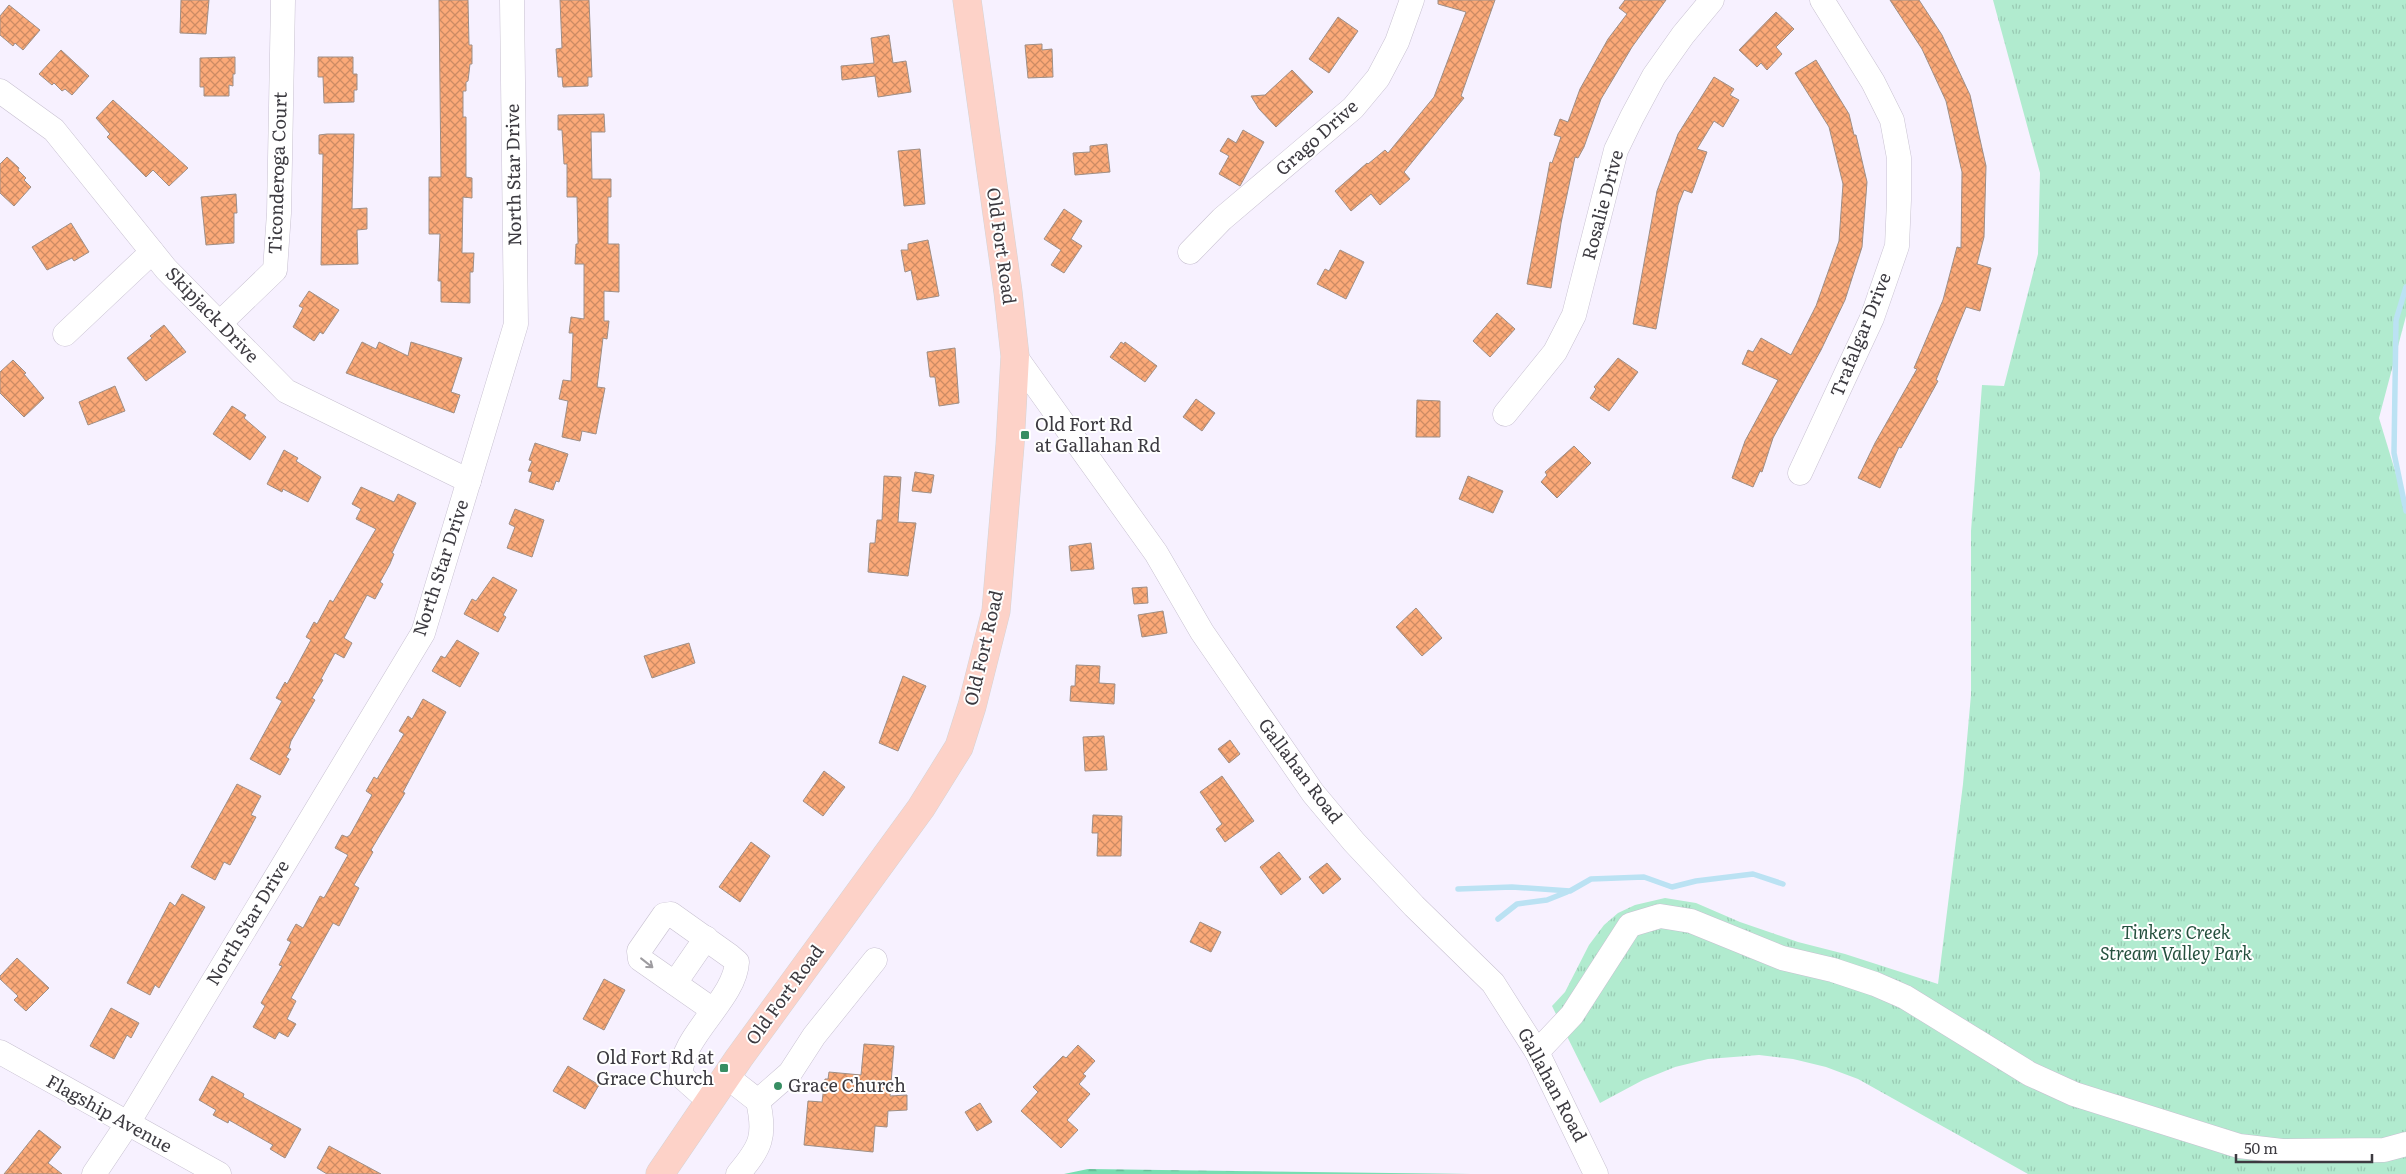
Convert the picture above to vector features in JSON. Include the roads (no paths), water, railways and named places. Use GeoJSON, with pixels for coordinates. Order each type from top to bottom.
{"type":"FeatureCollection","features":[{"type":"Feature","properties":{"kind":"main road","name":"Old Fort Road"},"geometry":{"type":"LineString","coordinates":[[660,1174],[726,1076],[911,822],[959,747],[972,706],[996,611],[1010,445],[1014,356],[1008,292],[967,0]]}},
{"type":"Feature","properties":{"kind":"street","name":"Ticonderoga Court"},"geometry":{"type":"LineString","coordinates":[[220,324],[275,270],[283,0]]}},
{"type":"Feature","properties":{"kind":"street","name":"North Star Drive"},"geometry":{"type":"LineString","coordinates":[[94,1174],[128,1123],[423,633],[516,324],[512,0]]}},
{"type":"Feature","properties":{"kind":"street","name":"Grago Drive"},"geometry":{"type":"LineString","coordinates":[[1190,252],[1222,219],[1352,108],[1378,78],[1397,42],[1412,0]]}},
{"type":"Feature","properties":{"kind":"street","name":"Rosalie Drive"},"geometry":{"type":"LineString","coordinates":[[1506,414],[1556,352],[1574,315],[1616,150],[1632,117],[1654,76],[1683,35],[1712,0]]}},
{"type":"Feature","properties":{"kind":"street","name":"Trafalgar Drive"},"geometry":{"type":"LineString","coordinates":[[1800,473],[1872,318],[1896,246],[1899,200],[1899,158],[1892,120],[1873,82],[1822,0]]}},
{"type":"Feature","properties":{"kind":"street","name":"Skipjack Drive"},"geometry":{"type":"LineString","coordinates":[[0,91],[54,130],[152,252],[286,392],[469,481]]}},
{"type":"Feature","properties":{"kind":"street"},"geometry":{"type":"LineString","coordinates":[[65,334],[152,252]]}},
{"type":"Feature","properties":{"kind":"street","name":"Gallahan Road"},"geometry":{"type":"LineString","coordinates":[[1014,356],[1156,552],[1202,632],[1313,792],[1354,842],[1414,906],[1493,983],[1537,1052],[1596,1174]]}},
{"type":"Feature","properties":{"kind":"street"},"geometry":{"type":"LineString","coordinates":[[709,1101],[681,1076],[680,1067],[684,1056],[713,1010],[736,973],[737,962],[672,914],[664,915],[639,951],[640,959],[713,1010]]}},
{"type":"Feature","properties":{"kind":"street"},"geometry":{"type":"LineString","coordinates":[[1537,1052],[1572,1015],[1630,925],[1660,916],[1691,921],[1782,958],[1833,970],[1875,984],[1905,997],[2030,1074],[2074,1094],[2239,1146],[2282,1151],[2384,1150],[2406,1144]]}},
{"type":"Feature","properties":{"kind":"street"},"geometry":{"type":"LineString","coordinates":[[675,983],[706,938]]}},
{"type":"Feature","properties":{"kind":"street"},"geometry":{"type":"LineString","coordinates":[[758,1101],[790,1073],[814,1036],[875,960]]}},
{"type":"Feature","properties":{"kind":"street","name":"Flagship Avenue"},"geometry":{"type":"LineString","coordinates":[[0,1052],[219,1174]]}},
{"type":"Feature","properties":{"kind":"street"},"geometry":{"type":"LineString","coordinates":[[726,1076],[758,1101],[763,1123],[763,1136],[757,1149],[738,1174]]}},
{"type":"Feature","properties":{"kind":"waterway"},"geometry":{"type":"LineString","coordinates":[[2406,287],[2396,320],[2394,453],[2406,511]]}},
{"type":"Feature","properties":{"kind":"waterway"},"geometry":{"type":"LineString","coordinates":[[1458,889],[1512,887],[1570,891],[1591,879],[1644,877],[1672,887],[1696,881],[1753,874],[1783,884]]}},
{"type":"Feature","properties":{"kind":"waterway"},"geometry":{"type":"LineString","coordinates":[[1498,919],[1517,904],[1547,900],[1567,892]]}},
{"type":"Feature","properties":{"kind":"place","name":"Old Fort Rd at Gallahan Rd"},"geometry":{"type":"Point","coordinates":[1025,435]}},
{"type":"Feature","properties":{"kind":"place","name":"Old Fort Rd at Grace Church"},"geometry":{"type":"Point","coordinates":[724,1068]}},
{"type":"Feature","properties":{"kind":"place","name":"Grace Church"},"geometry":{"type":"Point","coordinates":[778,1086]}},
{"type":"Feature","properties":{"kind":"park label","name":"Tinkers Creek Stream Valley Park"},"geometry":{"type":"Point","coordinates":[2176,943]}}]}
